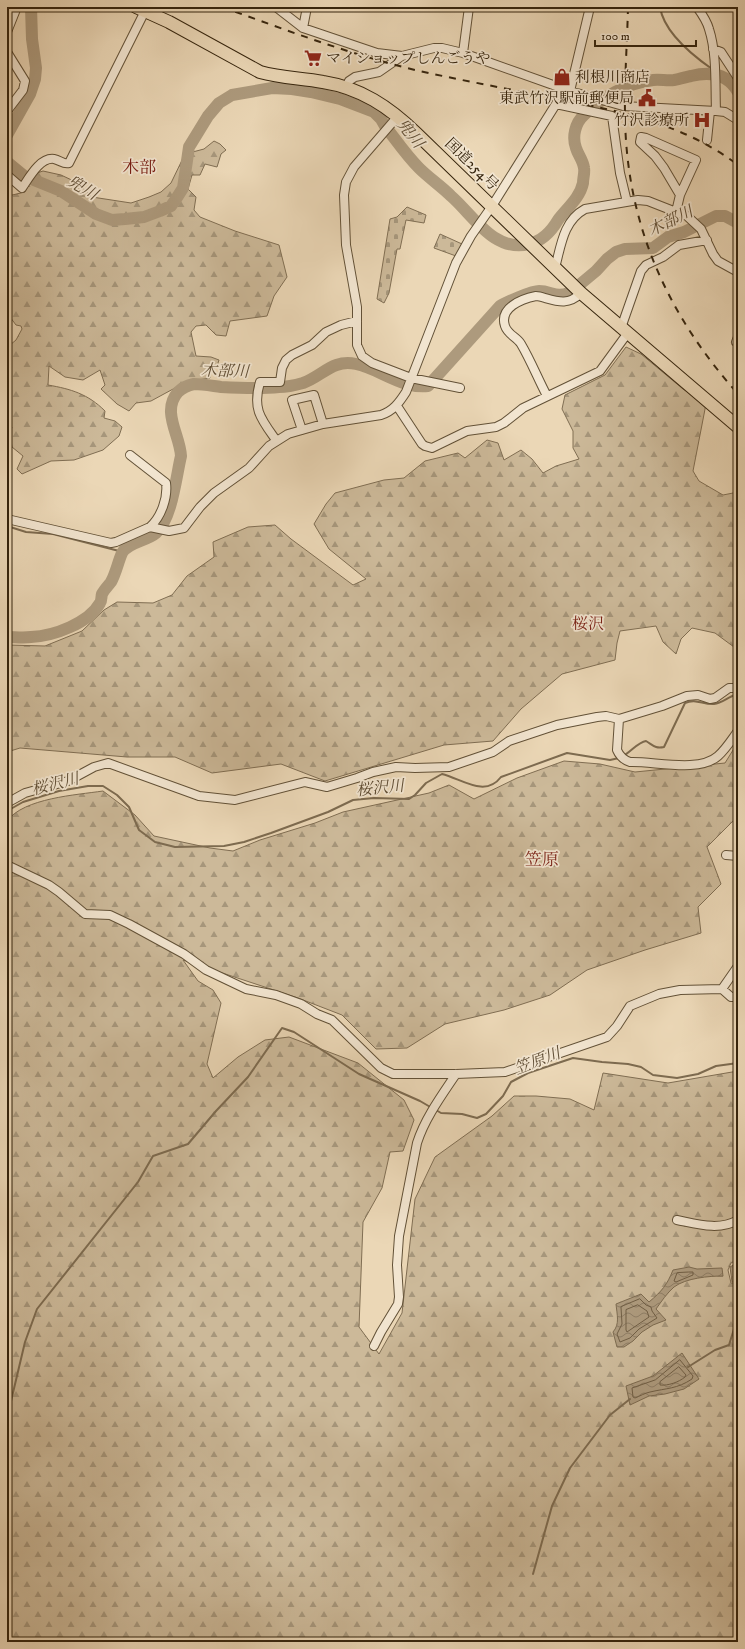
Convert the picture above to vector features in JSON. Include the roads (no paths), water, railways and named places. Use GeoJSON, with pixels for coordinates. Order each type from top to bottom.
{"type":"FeatureCollection","features":[{"type":"Feature","properties":{"kind":"highway","name":"国道254号"},"geometry":{"type":"LineString","coordinates":[[140,9],[169,22],[260,72],[272,76],[322,82],[346,87],[379,102],[398,116],[581,293],[738,427]]}},
{"type":"Feature","properties":{"kind":"street"},"geometry":{"type":"LineString","coordinates":[[7,32],[17,7]]}},
{"type":"Feature","properties":{"kind":"street"},"geometry":{"type":"LineString","coordinates":[[276,7],[303,28],[377,53],[402,56]]}},
{"type":"Feature","properties":{"kind":"street"},"geometry":{"type":"LineString","coordinates":[[303,28],[306,7]]}},
{"type":"Feature","properties":{"kind":"street"},"geometry":{"type":"LineString","coordinates":[[463,53],[469,7]]}},
{"type":"Feature","properties":{"kind":"street"},"geometry":{"type":"LineString","coordinates":[[150,527],[169,531],[184,528],[200,507],[214,494],[249,468],[276,440],[323,424],[381,415],[388,413],[397,406],[406,392],[456,263],[471,236],[492,206],[566,90],[590,7]]}},
{"type":"Feature","properties":{"kind":"street"},"geometry":{"type":"LineString","coordinates":[[697,7],[709,28],[714,62],[715,83],[713,111],[707,140]]}},
{"type":"Feature","properties":{"kind":"street"},"geometry":{"type":"LineString","coordinates":[[7,175],[22,188],[33,171],[46,161],[53,159],[66,164],[69,163],[140,9]]}},
{"type":"Feature","properties":{"kind":"street"},"geometry":{"type":"LineString","coordinates":[[346,87],[349,81],[355,77],[379,72],[402,56],[434,48],[442,48],[463,53],[566,90],[610,103],[634,107],[725,112],[738,120]]}},
{"type":"Feature","properties":{"kind":"street"},"geometry":{"type":"LineString","coordinates":[[713,49],[721,52],[738,78]]}},
{"type":"Feature","properties":{"kind":"street"},"geometry":{"type":"LineString","coordinates":[[7,52],[25,81],[23,90],[7,111]]}},
{"type":"Feature","properties":{"kind":"street"},"geometry":{"type":"LineString","coordinates":[[556,104],[612,116],[620,173],[627,202]]}},
{"type":"Feature","properties":{"kind":"street"},"geometry":{"type":"LineString","coordinates":[[398,116],[354,167],[346,182],[344,196],[346,245],[355,293],[357,345],[362,356],[372,363],[411,378],[460,388]]}},
{"type":"Feature","properties":{"kind":"street"},"geometry":{"type":"LineString","coordinates":[[676,212],[680,195],[696,160],[640,137],[640,142],[659,162],[680,195]]}},
{"type":"Feature","properties":{"kind":"street"},"geometry":{"type":"LineString","coordinates":[[555,268],[567,225],[577,213],[585,209],[627,202],[648,201],[687,216],[695,222],[701,229],[718,261],[738,272]]}},
{"type":"Feature","properties":{"kind":"street"},"geometry":{"type":"LineString","coordinates":[[397,406],[422,444],[432,448],[467,432],[496,427],[504,423],[523,408],[600,371],[624,331],[641,271],[646,265],[663,256],[679,244],[707,240]]}},
{"type":"Feature","properties":{"kind":"street"},"geometry":{"type":"LineString","coordinates":[[547,396],[520,342],[507,330],[504,318],[510,307],[537,296],[567,302],[575,299],[581,293]]}},
{"type":"Feature","properties":{"kind":"street"},"geometry":{"type":"LineString","coordinates":[[276,440],[262,420],[257,408],[256,396],[260,382],[280,382],[282,368],[286,360],[292,355],[312,345],[326,332],[357,321]]}},
{"type":"Feature","properties":{"kind":"street"},"geometry":{"type":"LineString","coordinates":[[738,337],[736,342],[738,343]]}},
{"type":"Feature","properties":{"kind":"street"},"geometry":{"type":"LineString","coordinates":[[302,430],[292,400],[314,395],[323,424]]}},
{"type":"Feature","properties":{"kind":"street"},"geometry":{"type":"LineString","coordinates":[[7,519],[111,543],[150,527],[155,522],[162,508],[166,492],[166,483],[130,455]]}},
{"type":"Feature","properties":{"kind":"street"},"geometry":{"type":"LineString","coordinates":[[7,803],[25,793],[68,781],[94,767],[108,763],[199,796],[235,800],[305,782],[327,787],[374,772],[396,767],[449,767],[493,752],[509,741],[557,725],[597,717],[611,717],[619,719],[662,706],[687,696],[698,695],[715,698],[729,688],[738,688]]}},
{"type":"Feature","properties":{"kind":"street"},"geometry":{"type":"LineString","coordinates":[[619,719],[617,750],[625,760],[630,762],[682,765],[704,762],[714,759],[719,755],[738,731]]}},
{"type":"Feature","properties":{"kind":"street"},"geometry":{"type":"LineString","coordinates":[[726,855],[738,856]]}},
{"type":"Feature","properties":{"kind":"street"},"geometry":{"type":"LineString","coordinates":[[7,865],[49,885],[85,914],[110,915],[184,954],[206,970],[226,980],[246,989],[276,995],[301,1004],[317,1014],[332,1020],[381,1068],[393,1074],[505,1072],[607,1037],[617,1026],[630,1006],[659,994],[680,990],[722,989],[731,997],[738,997]]}},
{"type":"Feature","properties":{"kind":"street"},"geometry":{"type":"LineString","coordinates":[[722,989],[738,966]]}},
{"type":"Feature","properties":{"kind":"street"},"geometry":{"type":"LineString","coordinates":[[374,1346],[398,1304],[397,1265],[399,1236],[417,1143],[420,1134],[440,1098],[456,1074]]}},
{"type":"Feature","properties":{"kind":"street"},"geometry":{"type":"LineString","coordinates":[[677,1220],[705,1226],[722,1225],[738,1220]]}},
{"type":"Feature","properties":{"kind":"water"},"geometry":{"type":"Polygon","coordinates":[[[738,1262],[738,1283],[732,1282],[730,1267],[738,1262]]]}},
{"type":"Feature","properties":{"kind":"water"},"geometry":{"type":"Polygon","coordinates":[[[689,1267],[697,1269],[722,1268],[723,1276],[705,1277],[685,1281],[674,1287],[656,1309],[666,1320],[653,1325],[642,1332],[624,1347],[617,1347],[613,1332],[617,1326],[616,1304],[641,1294],[649,1302],[664,1288],[673,1270],[689,1267]]]}},
{"type":"Feature","properties":{"kind":"water"},"geometry":{"type":"Polygon","coordinates":[[[682,1353],[699,1379],[684,1389],[649,1396],[630,1405],[626,1386],[653,1376],[682,1353]]]}},
{"type":"Feature","properties":{"kind":"waterway","name":"兜川"},"geometry":{"type":"LineString","coordinates":[[7,135],[30,94],[35,79],[36,68],[32,39],[31,7]]}},
{"type":"Feature","properties":{"kind":"waterway"},"geometry":{"type":"LineString","coordinates":[[660,7],[667,26],[673,34],[688,50],[712,69]]}},
{"type":"Feature","properties":{"kind":"waterway","name":"兜川"},"geometry":{"type":"LineString","coordinates":[[717,73],[721,75]]}},
{"type":"Feature","properties":{"kind":"waterway","name":"兜川"},"geometry":{"type":"LineString","coordinates":[[7,162],[24,176],[61,191],[96,214],[112,220],[144,217],[171,206],[176,199],[183,188],[189,147],[208,116],[219,103],[232,95],[272,88],[292,89],[340,99],[374,112],[414,163],[447,192],[485,230],[495,238],[505,243],[517,245],[529,244],[538,241],[546,235],[579,194],[583,183],[584,170],[583,162],[575,144],[575,130],[581,118],[599,102],[634,84],[656,80],[674,80],[705,74],[718,75],[724,78],[729,81],[738,92]]}},
{"type":"Feature","properties":{"kind":"waterway","name":"木部川"},"geometry":{"type":"LineString","coordinates":[[578,286],[616,252],[625,249],[653,248],[668,237],[684,232],[716,216],[725,216],[738,223]]}},
{"type":"Feature","properties":{"kind":"waterway","name":"木部川"},"geometry":{"type":"LineString","coordinates":[[7,637],[28,637],[50,634],[70,627],[88,617],[101,602],[102,594],[111,582],[125,549],[152,536],[161,527],[170,508],[181,456],[171,415],[173,399],[181,389],[194,384],[243,388],[288,386],[303,383],[334,366],[348,363],[374,370],[409,385],[428,386],[500,306],[536,291],[543,291],[557,295],[570,292]]}},
{"type":"Feature","properties":{"kind":"waterway"},"geometry":{"type":"LineString","coordinates":[[7,526],[26,532],[53,534],[123,552]]}},
{"type":"Feature","properties":{"kind":"waterway","name":"桜沢川"},"geometry":{"type":"LineString","coordinates":[[623,756],[640,743],[646,741],[656,747],[664,747],[685,703],[696,701],[706,704],[714,704],[735,695],[738,697]]}},
{"type":"Feature","properties":{"kind":"waterway","name":"桜沢川"},"geometry":{"type":"LineString","coordinates":[[7,811],[23,802],[59,791],[88,786],[103,786],[117,795],[129,807],[139,830],[155,842],[175,847],[224,846],[244,842],[271,833],[328,812],[353,800],[374,798],[409,799],[426,783],[442,774],[465,783],[481,787],[495,783],[501,777],[567,753],[610,760],[619,758]]}},
{"type":"Feature","properties":{"kind":"waterway"},"geometry":{"type":"LineString","coordinates":[[7,1418],[25,1342],[37,1309],[138,1182],[153,1156],[188,1144],[248,1077],[282,1028],[294,1032],[359,1074],[420,1101],[432,1108]]}},
{"type":"Feature","properties":{"kind":"waterway","name":"笠原川"},"geometry":{"type":"LineString","coordinates":[[436,1110],[441,1113],[462,1114],[477,1118],[486,1114],[503,1096],[511,1082],[528,1073],[573,1058],[628,1064],[641,1067],[653,1075],[677,1078],[698,1074],[716,1066],[738,1063]]}},
{"type":"Feature","properties":{"kind":"waterway"},"geometry":{"type":"LineString","coordinates":[[688,1367],[715,1350],[729,1345],[738,1316]]}},
{"type":"Feature","properties":{"kind":"waterway"},"geometry":{"type":"LineString","coordinates":[[533,1574],[552,1506],[570,1468],[610,1415],[630,1399]]}},
{"type":"Feature","properties":{"kind":"railway"},"geometry":{"type":"LineString","coordinates":[[222,7],[318,41],[390,64],[610,110],[655,122],[697,140],[718,151],[738,165]]}},
{"type":"Feature","properties":{"kind":"railway"},"geometry":{"type":"LineString","coordinates":[[628,7],[625,124],[630,177],[637,212],[647,245],[660,277],[676,308],[694,337],[738,394]]}},
{"type":"Feature","properties":{"kind":"place","name":"マイショップしんごうや"},"geometry":{"type":"Point","coordinates":[313,58]}},
{"type":"Feature","properties":{"kind":"place","name":"利根川商店"},"geometry":{"type":"Point","coordinates":[562,77]}},
{"type":"Feature","properties":{"kind":"place","name":"東武竹沢駅前郵便局"},"geometry":{"type":"Point","coordinates":[647,98]}},
{"type":"Feature","properties":{"kind":"place","name":"竹沢診療所"},"geometry":{"type":"Point","coordinates":[702,120]}},
{"type":"Feature","properties":{"kind":"district","name":"木部"},"geometry":{"type":"Point","coordinates":[139,167]}},
{"type":"Feature","properties":{"kind":"district","name":"桜沢"},"geometry":{"type":"Point","coordinates":[588,623]}},
{"type":"Feature","properties":{"kind":"district","name":"笠原"},"geometry":{"type":"Point","coordinates":[542,859]}}]}
